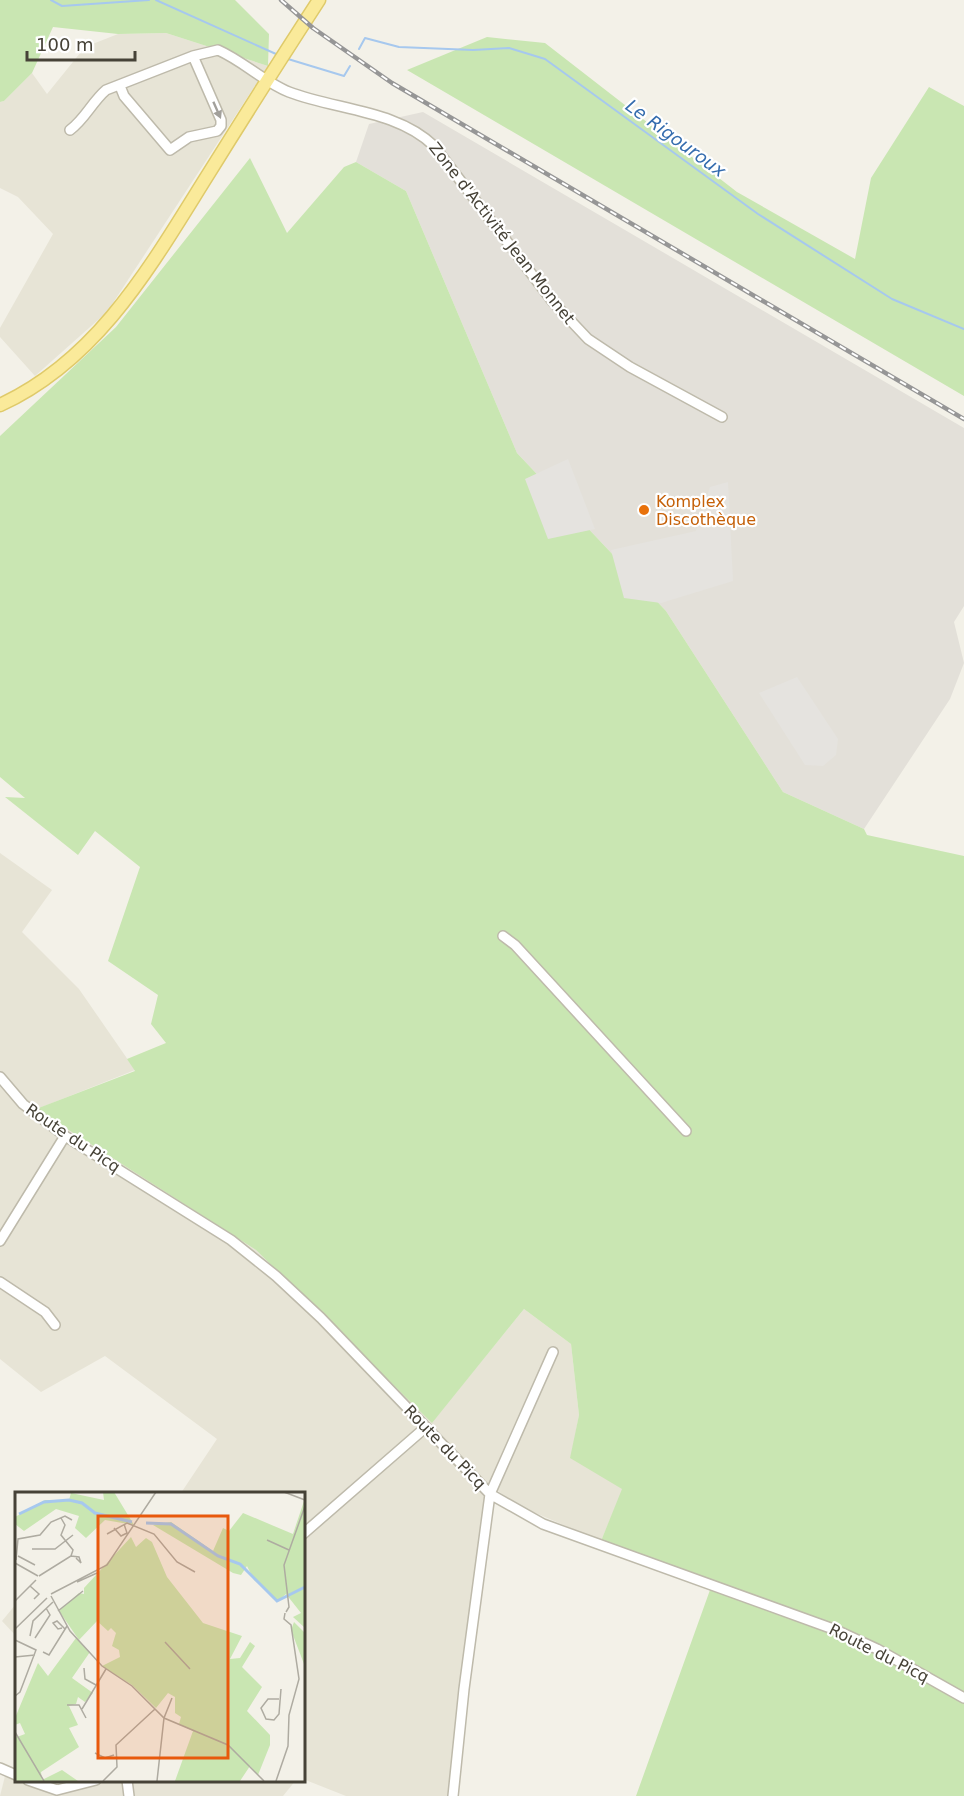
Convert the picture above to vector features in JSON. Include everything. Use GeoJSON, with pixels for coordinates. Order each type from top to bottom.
{"type":"FeatureCollection","features":[{"type":"Feature","properties":{"kind":"main road"},"geometry":{"type":"LineString","coordinates":[[0,405],[46,380],[68,363],[110,321],[161,248],[319,0]]}},
{"type":"Feature","properties":{"kind":"street","name":"Zone d'Activité Jean Monnet"},"geometry":{"type":"LineString","coordinates":[[70,130],[79,123],[96,99],[106,90],[193,56],[218,50],[288,92],[398,123],[420,132],[434,146],[553,302],[588,339],[630,367],[722,417]]}},
{"type":"Feature","properties":{"kind":"street"},"geometry":{"type":"LineString","coordinates":[[120,86],[124,96],[170,150],[189,137],[217,131],[221,126],[221,120],[193,56]]}},
{"type":"Feature","properties":{"kind":"street"},"geometry":{"type":"LineString","coordinates":[[503,936],[515,945],[686,1131]]}},
{"type":"Feature","properties":{"kind":"street","name":"Route du Picq"},"geometry":{"type":"LineString","coordinates":[[0,1077],[22,1104],[65,1136],[231,1240],[255,1258],[321,1318],[490,1494],[543,1524],[836,1630],[877,1649],[964,1698]]}},
{"type":"Feature","properties":{"kind":"street"},"geometry":{"type":"LineString","coordinates":[[0,1241],[65,1136]]}},
{"type":"Feature","properties":{"kind":"street"},"geometry":{"type":"LineString","coordinates":[[0,1282],[45,1312],[55,1325]]}},
{"type":"Feature","properties":{"kind":"street"},"geometry":{"type":"LineString","coordinates":[[453,1796],[464,1689],[490,1494],[553,1352]]}},
{"type":"Feature","properties":{"kind":"street"},"geometry":{"type":"LineString","coordinates":[[304,1533],[426,1426]]}},
{"type":"Feature","properties":{"kind":"street"},"geometry":{"type":"LineString","coordinates":[[0,1768],[15,1775]]}},
{"type":"Feature","properties":{"kind":"street"},"geometry":{"type":"LineString","coordinates":[[33,1781],[57,1790],[89,1781]]}},
{"type":"Feature","properties":{"kind":"street"},"geometry":{"type":"LineString","coordinates":[[127,1781],[129,1796]]}},
{"type":"Feature","properties":{"kind":"shaded area"},"geometry":{"type":"Polygon","coordinates":[[[166,33],[268,66],[107,312],[35,376],[0,337],[0,328],[53,234],[18,197],[0,188],[0,102],[4,101],[32,73],[47,94],[85,47],[118,34],[166,33]]]}},
{"type":"Feature","properties":{"kind":"shaded area"},"geometry":{"type":"Polygon","coordinates":[[[423,112],[964,428],[964,606],[954,622],[964,663],[950,699],[864,829],[783,792],[666,611],[517,453],[406,191],[356,162],[369,124],[423,112]]]}},
{"type":"Feature","properties":{"kind":"shaded area"},"geometry":{"type":"Polygon","coordinates":[[[568,459],[595,529],[548,539],[525,479],[568,459]]]}},
{"type":"Feature","properties":{"kind":"shaded area"},"geometry":{"type":"Polygon","coordinates":[[[728,482],[733,581],[661,603],[624,598],[611,550],[696,531],[710,487],[728,482]]]}},
{"type":"Feature","properties":{"kind":"shaded area"},"geometry":{"type":"Polygon","coordinates":[[[797,677],[838,739],[836,755],[823,766],[805,765],[759,693],[797,677]]]}},
{"type":"Feature","properties":{"kind":"shaded area"},"geometry":{"type":"Polygon","coordinates":[[[0,853],[52,890],[22,932],[79,989],[135,1070],[37,1109],[256,1250],[432,1422],[524,1309],[571,1344],[579,1415],[571,1457],[623,1489],[601,1541],[517,1505],[486,1482],[450,1796],[346,1796],[304,1779],[304,1492],[182,1492],[217,1439],[105,1356],[41,1392],[0,1359],[0,853]]]}},
{"type":"Feature","properties":{"kind":"shaded area"},"geometry":{"type":"Polygon","coordinates":[[[15,1605],[15,1635],[2,1621],[15,1605]]]}},
{"type":"Feature","properties":{"kind":"shaded area"},"geometry":{"type":"Polygon","coordinates":[[[5,1776],[55,1792],[62,1781],[295,1781],[283,1796],[0,1796],[5,1776]]]}},
{"type":"Feature","properties":{"kind":"green space"},"geometry":{"type":"Polygon","coordinates":[[[0,0],[235,0],[269,34],[268,66],[166,33],[118,34],[53,27],[32,73],[4,101],[0,102],[0,0]]]}},
{"type":"Feature","properties":{"kind":"green space"},"geometry":{"type":"Polygon","coordinates":[[[487,37],[545,43],[737,192],[855,259],[871,178],[929,87],[964,106],[964,396],[407,70],[487,37]]]}},
{"type":"Feature","properties":{"kind":"green space"},"geometry":{"type":"Polygon","coordinates":[[[250,158],[287,233],[344,167],[356,162],[406,191],[517,453],[666,611],[783,792],[864,829],[867,835],[964,856],[964,1796],[636,1796],[710,1590],[601,1541],[622,1489],[570,1458],[579,1415],[571,1344],[524,1309],[432,1423],[256,1250],[36,1109],[135,1071],[127,1059],[166,1043],[151,1024],[158,995],[108,961],[140,867],[95,831],[78,855],[5,797],[25,798],[0,777],[0,436],[116,327],[250,158]]]}},
{"type":"Feature","properties":{"kind":"waterway","name":"Le Rigouroux"},"geometry":{"type":"LineString","coordinates":[[51,0],[62,6],[149,0]]}},
{"type":"Feature","properties":{"kind":"waterway","name":"Le Rigouroux"},"geometry":{"type":"LineString","coordinates":[[156,0],[276,54]]}},
{"type":"Feature","properties":{"kind":"waterway","name":"Le Rigouroux"},"geometry":{"type":"LineString","coordinates":[[359,49],[365,38],[399,47],[473,50],[509,48],[545,59],[758,214],[892,299],[964,329]]}},
{"type":"Feature","properties":{"kind":"waterway","name":"Le Rigouroux"},"geometry":{"type":"LineString","coordinates":[[288,59],[344,76],[350,66]]}},
{"type":"Feature","properties":{"kind":"railway"},"geometry":{"type":"LineString","coordinates":[[281,0],[313,28],[392,83],[964,419]]}},
{"type":"Feature","properties":{"kind":"place","name":"Komplex Discothèque"},"geometry":{"type":"Point","coordinates":[644,510]}}]}
